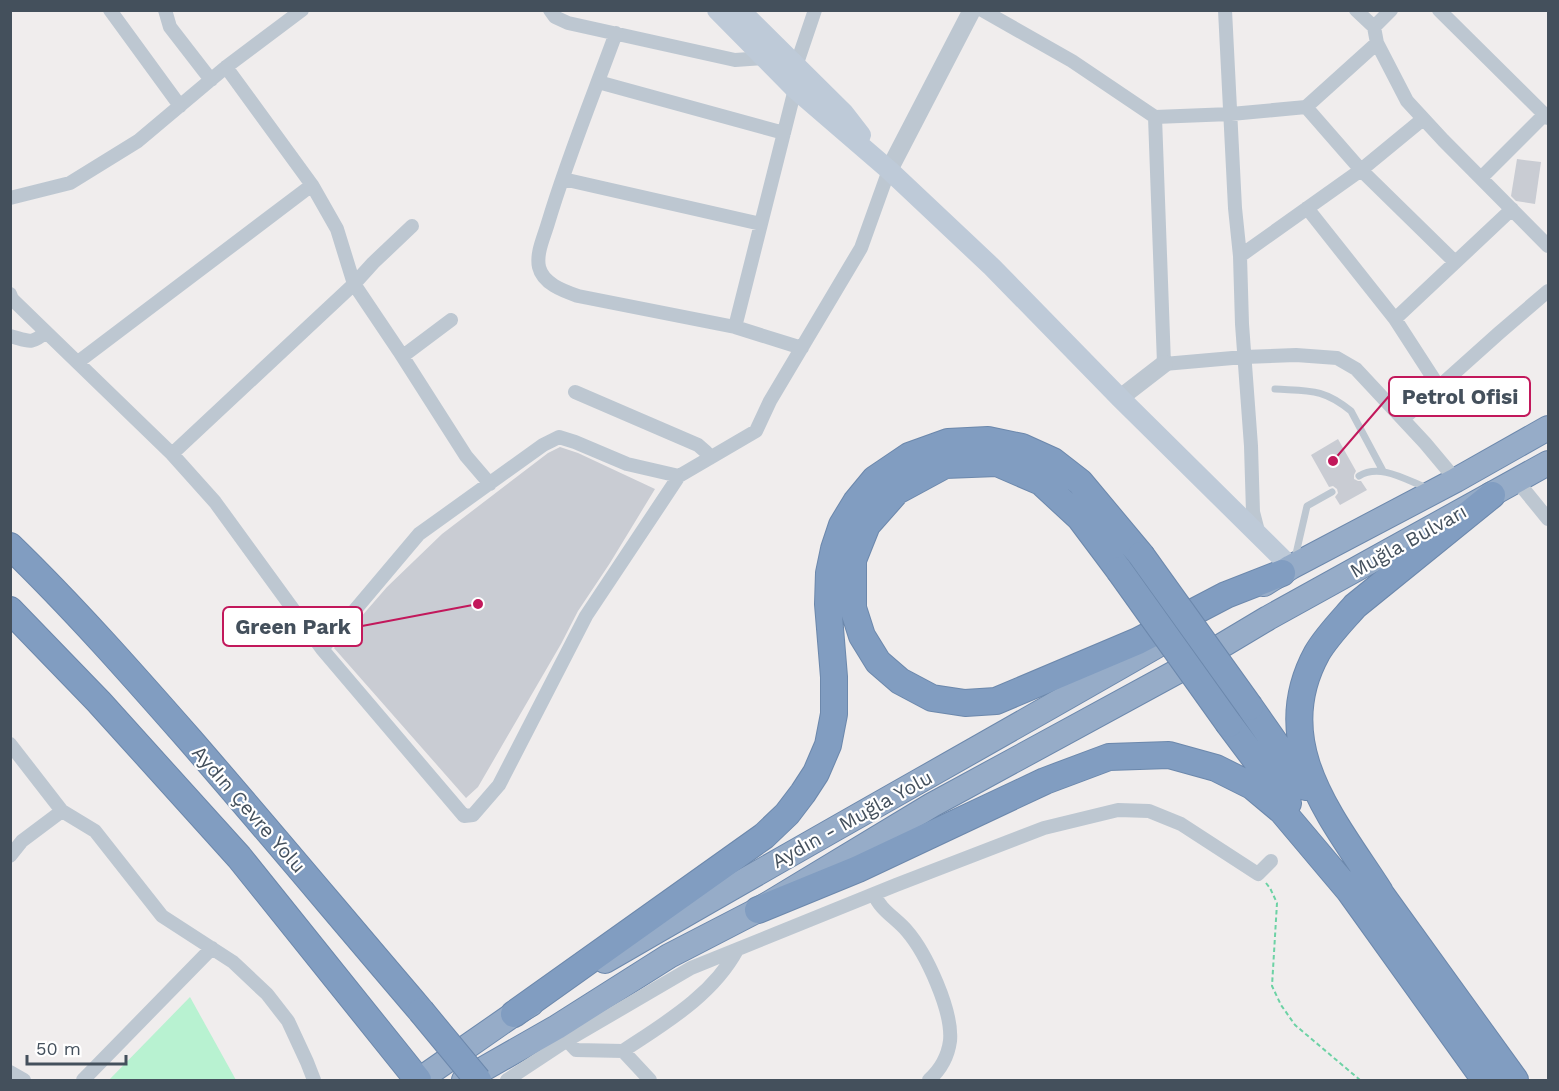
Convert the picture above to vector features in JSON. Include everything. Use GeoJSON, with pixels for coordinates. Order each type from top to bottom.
{"type":"FeatureCollection","features":[{"type":"Feature","properties":{"kind":"highway","name":"Muğla Bulvarı"},"geometry":{"type":"LineString","coordinates":[[1289,569],[1435,492],[1548,428]]}},
{"type":"Feature","properties":{"kind":"highway"},"geometry":{"type":"LineString","coordinates":[[514,1014],[764,836],[788,814],[816,773],[828,746],[834,714],[834,677],[828,604],[829,573],[842,525],[856,502],[875,479],[909,456],[948,442],[988,440],[1022,447],[1053,461],[1080,482],[1141,555],[1515,1080]]}},
{"type":"Feature","properties":{"kind":"highway"},"geometry":{"type":"LineString","coordinates":[[1289,569],[1226,595],[1138,640],[996,701],[965,703],[932,698],[900,681],[878,662],[862,636],[853,608],[853,560],[867,525],[897,491],[945,465],[997,463],[1041,482],[1080,518],[1119,570],[1229,724],[1485,1080]]}},
{"type":"Feature","properties":{"kind":"highway","name":"Muğla Bulvarı"},"geometry":{"type":"LineString","coordinates":[[1268,618],[1548,463]]}},
{"type":"Feature","properties":{"kind":"highway"},"geometry":{"type":"LineString","coordinates":[[1380,892],[1319,798],[1308,771],[1300,742],[1299,709],[1305,681],[1318,652],[1355,606],[1492,495]]}},
{"type":"Feature","properties":{"kind":"highway","name":"Aydın Çevre Yolu"},"geometry":{"type":"LineString","coordinates":[[10,546],[39,573],[138,680],[478,1080]]}},
{"type":"Feature","properties":{"kind":"highway","name":"Aydın - Muğla Yolu"},"geometry":{"type":"LineString","coordinates":[[418,1080],[514,1014],[1289,569]]}},
{"type":"Feature","properties":{"kind":"highway","name":"Aydın Çevre Yolu"},"geometry":{"type":"LineString","coordinates":[[10,610],[99,702],[239,857],[418,1080]]}},
{"type":"Feature","properties":{"kind":"highway","name":"Aydın - Muğla Yolu"},"geometry":{"type":"LineString","coordinates":[[464,1080],[562,1034],[669,956],[758,910],[932,805],[1191,664],[1268,618]]}},
{"type":"Feature","properties":{"kind":"highway"},"geometry":{"type":"LineString","coordinates":[[758,910],[858,869],[1045,782],[1108,757],[1169,755],[1216,768],[1252,786],[1282,812],[1352,894]]}},
{"type":"Feature","properties":{"kind":"highway"},"geometry":{"type":"LineString","coordinates":[[382,1034],[410,1080]]}},
{"type":"Feature","properties":{"kind":"main road"},"geometry":{"type":"LineString","coordinates":[[717,10],[795,88],[992,267],[1259,535],[1289,569]]}},
{"type":"Feature","properties":{"kind":"main road"},"geometry":{"type":"LineString","coordinates":[[740,10],[844,113],[888,171]]}},
{"type":"Feature","properties":{"kind":"street"},"geometry":{"type":"LineString","coordinates":[[110,10],[180,106]]}},
{"type":"Feature","properties":{"kind":"street"},"geometry":{"type":"LineString","coordinates":[[165,10],[170,27],[211,80]]}},
{"type":"Feature","properties":{"kind":"street"},"geometry":{"type":"LineString","coordinates":[[10,198],[70,183],[138,141],[226,67],[302,10]]}},
{"type":"Feature","properties":{"kind":"street"},"geometry":{"type":"LineString","coordinates":[[550,10],[555,17],[568,23],[735,60],[764,58]]}},
{"type":"Feature","properties":{"kind":"street"},"geometry":{"type":"LineString","coordinates":[[796,66],[815,10]]}},
{"type":"Feature","properties":{"kind":"street"},"geometry":{"type":"LineString","coordinates":[[10,294],[12,299],[172,454],[214,502],[322,649],[464,816],[473,815],[499,785],[585,616],[679,476],[756,430],[770,401],[861,249],[888,171],[972,10]]}},
{"type":"Feature","properties":{"kind":"street"},"geometry":{"type":"LineString","coordinates":[[982,10],[1072,61],[1155,117],[1231,114],[1306,107],[1377,43]]}},
{"type":"Feature","properties":{"kind":"street"},"geometry":{"type":"LineString","coordinates":[[1225,10],[1253,512],[1259,535]]}},
{"type":"Feature","properties":{"kind":"street"},"geometry":{"type":"LineString","coordinates":[[1356,10],[1374,27],[1377,43],[1407,101],[1548,246]]}},
{"type":"Feature","properties":{"kind":"street"},"geometry":{"type":"LineString","coordinates":[[1374,27],[1391,10]]}},
{"type":"Feature","properties":{"kind":"street"},"geometry":{"type":"LineString","coordinates":[[1439,10],[1547,116],[1481,178]]}},
{"type":"Feature","properties":{"kind":"street"},"geometry":{"type":"LineString","coordinates":[[616,33],[563,179],[539,256],[539,270],[554,286],[578,296],[735,327],[802,348]]}},
{"type":"Feature","properties":{"kind":"street"},"geometry":{"type":"LineString","coordinates":[[226,67],[312,185],[337,230],[354,284],[466,456],[490,484]]}},
{"type":"Feature","properties":{"kind":"street"},"geometry":{"type":"LineString","coordinates":[[598,82],[784,132]]}},
{"type":"Feature","properties":{"kind":"street"},"geometry":{"type":"LineString","coordinates":[[735,327],[795,88]]}},
{"type":"Feature","properties":{"kind":"street"},"geometry":{"type":"LineString","coordinates":[[1306,107],[1361,170],[1455,262]]}},
{"type":"Feature","properties":{"kind":"street"},"geometry":{"type":"LineString","coordinates":[[1155,117],[1164,364]]}},
{"type":"Feature","properties":{"kind":"street"},"geometry":{"type":"LineString","coordinates":[[1240,256],[1361,170],[1423,119]]}},
{"type":"Feature","properties":{"kind":"street"},"geometry":{"type":"LineString","coordinates":[[563,179],[761,224]]}},
{"type":"Feature","properties":{"kind":"street"},"geometry":{"type":"LineString","coordinates":[[78,362],[312,185]]}},
{"type":"Feature","properties":{"kind":"street"},"geometry":{"type":"LineString","coordinates":[[1307,208],[1395,319],[1439,387]]}},
{"type":"Feature","properties":{"kind":"street"},"geometry":{"type":"LineString","coordinates":[[1395,319],[1512,209]]}},
{"type":"Feature","properties":{"kind":"street"},"geometry":{"type":"LineString","coordinates":[[172,454],[354,284],[412,226]]}},
{"type":"Feature","properties":{"kind":"street"},"geometry":{"type":"LineString","coordinates":[[1403,419],[1548,291]]}},
{"type":"Feature","properties":{"kind":"street"},"geometry":{"type":"LineString","coordinates":[[403,356],[452,320]]}},
{"type":"Feature","properties":{"kind":"street"},"geometry":{"type":"LineString","coordinates":[[10,336],[31,341],[46,332]]}},
{"type":"Feature","properties":{"kind":"street"},"geometry":{"type":"LineString","coordinates":[[1120,398],[1164,364],[1296,355],[1337,358],[1356,369],[1456,480]]}},
{"type":"Feature","properties":{"kind":"street"},"geometry":{"type":"LineString","coordinates":[[575,392],[698,445],[710,458]]}},
{"type":"Feature","properties":{"kind":"street"},"geometry":{"type":"LineString","coordinates":[[322,649],[419,534],[543,445],[559,437],[627,464],[679,476]]}},
{"type":"Feature","properties":{"kind":"street"},"geometry":{"type":"LineString","coordinates":[[1517,481],[1548,519]]}},
{"type":"Feature","properties":{"kind":"street"},"geometry":{"type":"LineString","coordinates":[[10,744],[62,811],[95,831],[162,916],[233,962],[267,994],[288,1021],[314,1080]]}},
{"type":"Feature","properties":{"kind":"street"},"geometry":{"type":"LineString","coordinates":[[507,1080],[562,1034],[691,968],[1044,828],[1118,810],[1149,812],[1181,824],[1258,874],[1271,861]]}},
{"type":"Feature","properties":{"kind":"street"},"geometry":{"type":"LineString","coordinates":[[10,856],[22,841],[62,811]]}},
{"type":"Feature","properties":{"kind":"street"},"geometry":{"type":"LineString","coordinates":[[873,894],[880,906],[900,923],[916,942],[945,1005],[950,1042],[943,1062],[929,1080]]}},
{"type":"Feature","properties":{"kind":"street"},"geometry":{"type":"LineString","coordinates":[[83,1080],[212,948]]}},
{"type":"Feature","properties":{"kind":"street"},"geometry":{"type":"LineString","coordinates":[[562,1034],[576,1050],[623,1051],[679,1014],[715,981],[731,962],[737,950]]}},
{"type":"Feature","properties":{"kind":"street"},"geometry":{"type":"LineString","coordinates":[[623,1051],[650,1080]]}},
{"type":"Feature","properties":{"kind":"street"},"geometry":{"type":"LineString","coordinates":[[10,1072],[24,1080]]}},
{"type":"Feature","properties":{"kind":"lane"},"geometry":{"type":"LineString","coordinates":[[1275,389],[1315,391],[1325,394],[1351,411],[1383,471]]}},
{"type":"Feature","properties":{"kind":"lane"},"geometry":{"type":"LineString","coordinates":[[1359,476],[1366,472],[1383,471],[1435,492]]}},
{"type":"Feature","properties":{"kind":"lane"},"geometry":{"type":"LineString","coordinates":[[1289,569],[1307,506],[1332,492]]}},
{"type":"Feature","properties":{"kind":"path"},"geometry":{"type":"LineString","coordinates":[[1258,874],[1270,888],[1277,903],[1272,986],[1281,1005],[1295,1025],[1360,1080]]}},
{"type":"Feature","properties":{"kind":"green space"},"geometry":{"type":"Polygon","coordinates":[[[190,997],[236,1080],[109,1080],[190,997]]]}},
{"type":"Feature","properties":{"kind":"building"},"geometry":{"type":"Polygon","coordinates":[[[1517,159],[1541,162],[1535,204],[1516,201],[1511,196],[1517,159]]]}},
{"type":"Feature","properties":{"kind":"building"},"geometry":{"type":"Polygon","coordinates":[[[1338,439],[1356,471],[1354,479],[1361,481],[1367,490],[1340,505],[1335,497],[1338,493],[1337,489],[1333,486],[1329,487],[1311,455],[1338,439]]]}},
{"type":"Feature","properties":{"kind":"building"},"geometry":{"type":"Polygon","coordinates":[[[560,447],[655,489],[578,611],[478,787],[466,798],[334,648],[387,587],[442,534],[548,453],[560,447]]]}},
{"type":"Feature","properties":{"kind":"place","name":"Petrol Ofisi"},"geometry":{"type":"Point","coordinates":[1333,461]}},
{"type":"Feature","properties":{"kind":"place","name":"Green Park"},"geometry":{"type":"Point","coordinates":[478,604]}}]}
